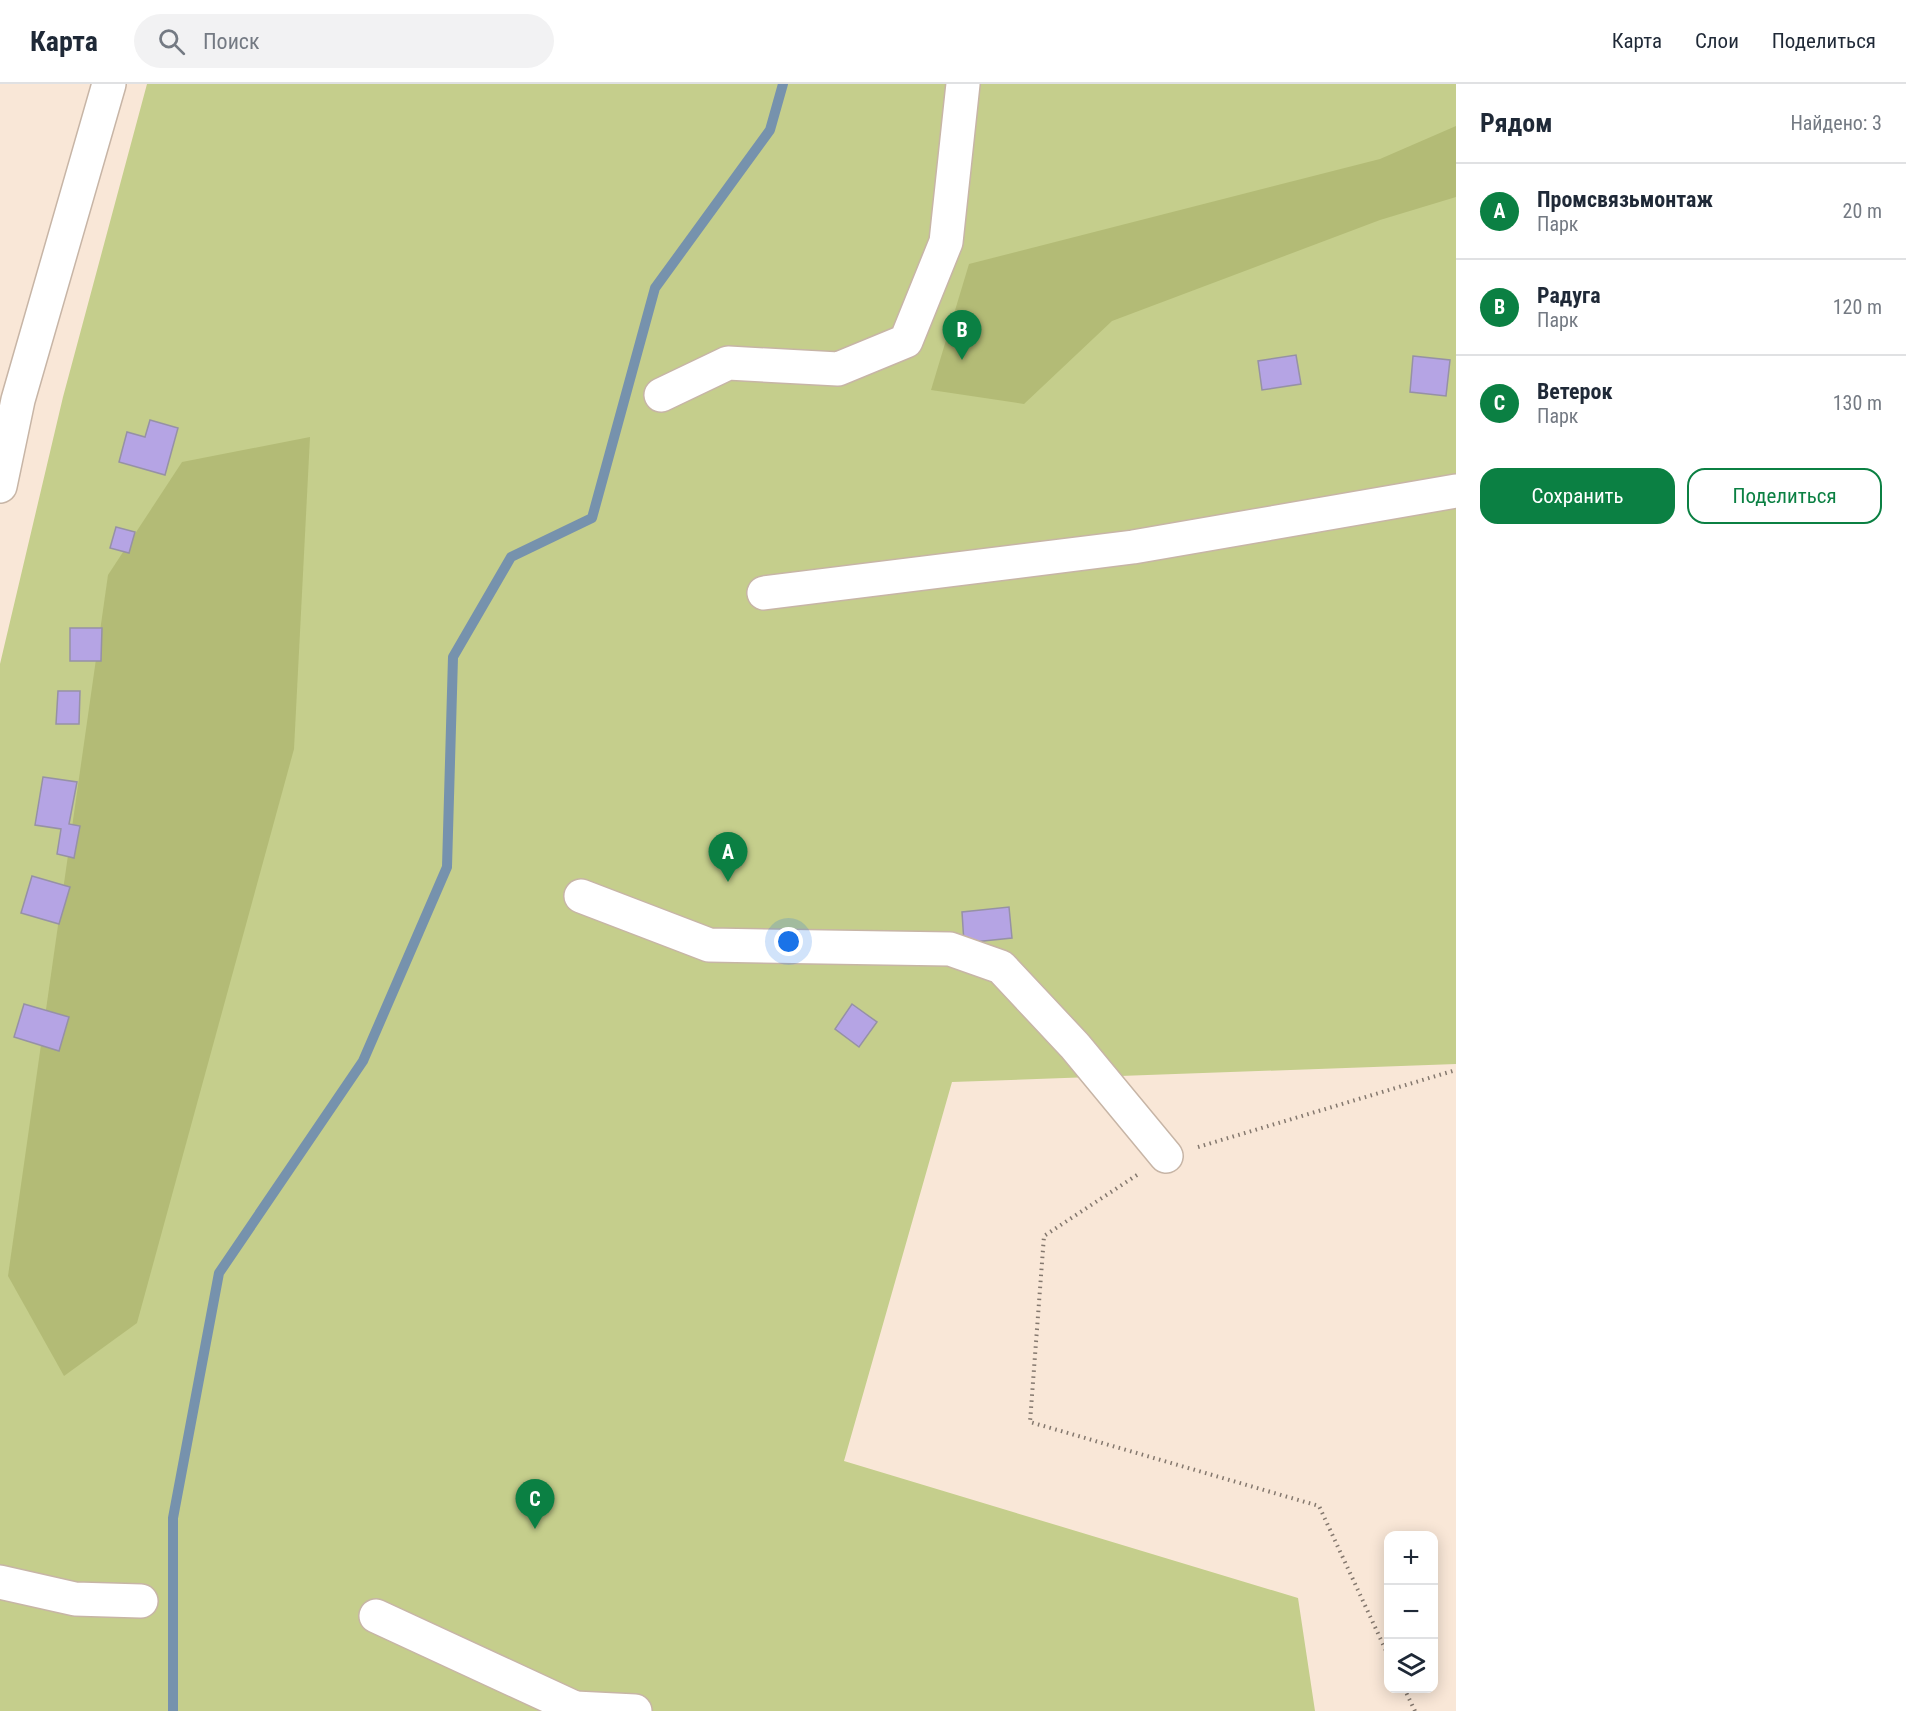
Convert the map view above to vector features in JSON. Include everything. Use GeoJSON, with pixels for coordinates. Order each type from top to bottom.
{"type":"FeatureCollection","features":[{"type":"Feature","properties":{"kind":"lane"},"geometry":{"type":"LineString","coordinates":[[0,486],[18,400],[109,84]]}},
{"type":"Feature","properties":{"kind":"lane"},"geometry":{"type":"LineString","coordinates":[[661,395],[728,363],[838,369],[906,341],[946,242],[963,84]]}},
{"type":"Feature","properties":{"kind":"lane"},"geometry":{"type":"LineString","coordinates":[[764,593],[1133,547],[1456,491]]}},
{"type":"Feature","properties":{"kind":"lane"},"geometry":{"type":"LineString","coordinates":[[581,896],[709,945],[950,949],[1001,967],[1075,1046],[1166,1156]]}},
{"type":"Feature","properties":{"kind":"lane"},"geometry":{"type":"LineString","coordinates":[[0,1582],[75,1599],[141,1601]]}},
{"type":"Feature","properties":{"kind":"lane"},"geometry":{"type":"LineString","coordinates":[[376,1616],[575,1709],[635,1711]]}},
{"type":"Feature","properties":{"kind":"path"},"geometry":{"type":"LineString","coordinates":[[1384,1644],[1319,1506],[1030,1422],[1044,1236],[1166,1156],[1456,1070]]}},
{"type":"Feature","properties":{"kind":"path"},"geometry":{"type":"LineString","coordinates":[[1406,1693],[1415,1711]]}},
{"type":"Feature","properties":{"kind":"green space"},"geometry":{"type":"Polygon","coordinates":[[[147,84],[1456,84],[1456,1064],[952,1082],[844,1461],[1298,1598],[1315,1711],[0,1711],[0,664],[63,397],[147,84]]]}},
{"type":"Feature","properties":{"kind":"green space"},"geometry":{"type":"Polygon","coordinates":[[[1456,126],[1456,197],[1380,220],[1112,321],[1024,404],[931,390],[969,264],[1380,159],[1456,126]]]}},
{"type":"Feature","properties":{"kind":"green space"},"geometry":{"type":"Polygon","coordinates":[[[310,437],[294,749],[137,1323],[64,1376],[8,1276],[108,575],[182,462],[310,437]]]}},
{"type":"Feature","properties":{"kind":"building"},"geometry":{"type":"Polygon","coordinates":[[[1296,355],[1301,384],[1262,390],[1258,361],[1296,355]]]}},
{"type":"Feature","properties":{"kind":"building"},"geometry":{"type":"Polygon","coordinates":[[[1413,356],[1450,360],[1446,396],[1410,392],[1413,356]]]}},
{"type":"Feature","properties":{"kind":"building"},"geometry":{"type":"Polygon","coordinates":[[[150,420],[178,428],[165,475],[119,462],[127,432],[145,437],[150,420]]]}},
{"type":"Feature","properties":{"kind":"building"},"geometry":{"type":"Polygon","coordinates":[[[116,527],[135,532],[129,553],[110,548],[116,527]]]}},
{"type":"Feature","properties":{"kind":"building"},"geometry":{"type":"Polygon","coordinates":[[[70,628],[102,628],[101,661],[70,661],[70,628]]]}},
{"type":"Feature","properties":{"kind":"building"},"geometry":{"type":"Polygon","coordinates":[[[58,691],[80,691],[79,724],[56,724],[58,691]]]}},
{"type":"Feature","properties":{"kind":"building"},"geometry":{"type":"Polygon","coordinates":[[[43,777],[77,782],[69,824],[80,826],[74,858],[57,854],[61,829],[35,825],[43,777]]]}},
{"type":"Feature","properties":{"kind":"building"},"geometry":{"type":"Polygon","coordinates":[[[32,876],[70,887],[59,924],[21,913],[32,876]]]}},
{"type":"Feature","properties":{"kind":"building"},"geometry":{"type":"Polygon","coordinates":[[[1009,907],[1012,938],[964,943],[962,912],[1009,907]]]}},
{"type":"Feature","properties":{"kind":"building"},"geometry":{"type":"Polygon","coordinates":[[[24,1004],[69,1017],[59,1051],[14,1037],[24,1004]]]}},
{"type":"Feature","properties":{"kind":"building"},"geometry":{"type":"Polygon","coordinates":[[[852,1004],[877,1022],[859,1047],[835,1029],[852,1004]]]}},
{"type":"Feature","properties":{"kind":"waterway"},"geometry":{"type":"LineString","coordinates":[[173,1711],[173,1518],[219,1273],[363,1061],[447,867],[453,657],[511,557],[592,518],[655,288],[770,130],[783,84]]}},
{"type":"Feature","properties":{"kind":"place","name":"Радуга"},"geometry":{"type":"Point","coordinates":[962,360]}},
{"type":"Feature","properties":{"kind":"place","name":"Промсвязьмонтаж"},"geometry":{"type":"Point","coordinates":[728,882]}},
{"type":"Feature","properties":{"kind":"place","name":"Ветерок"},"geometry":{"type":"Point","coordinates":[535,1529]}}]}
